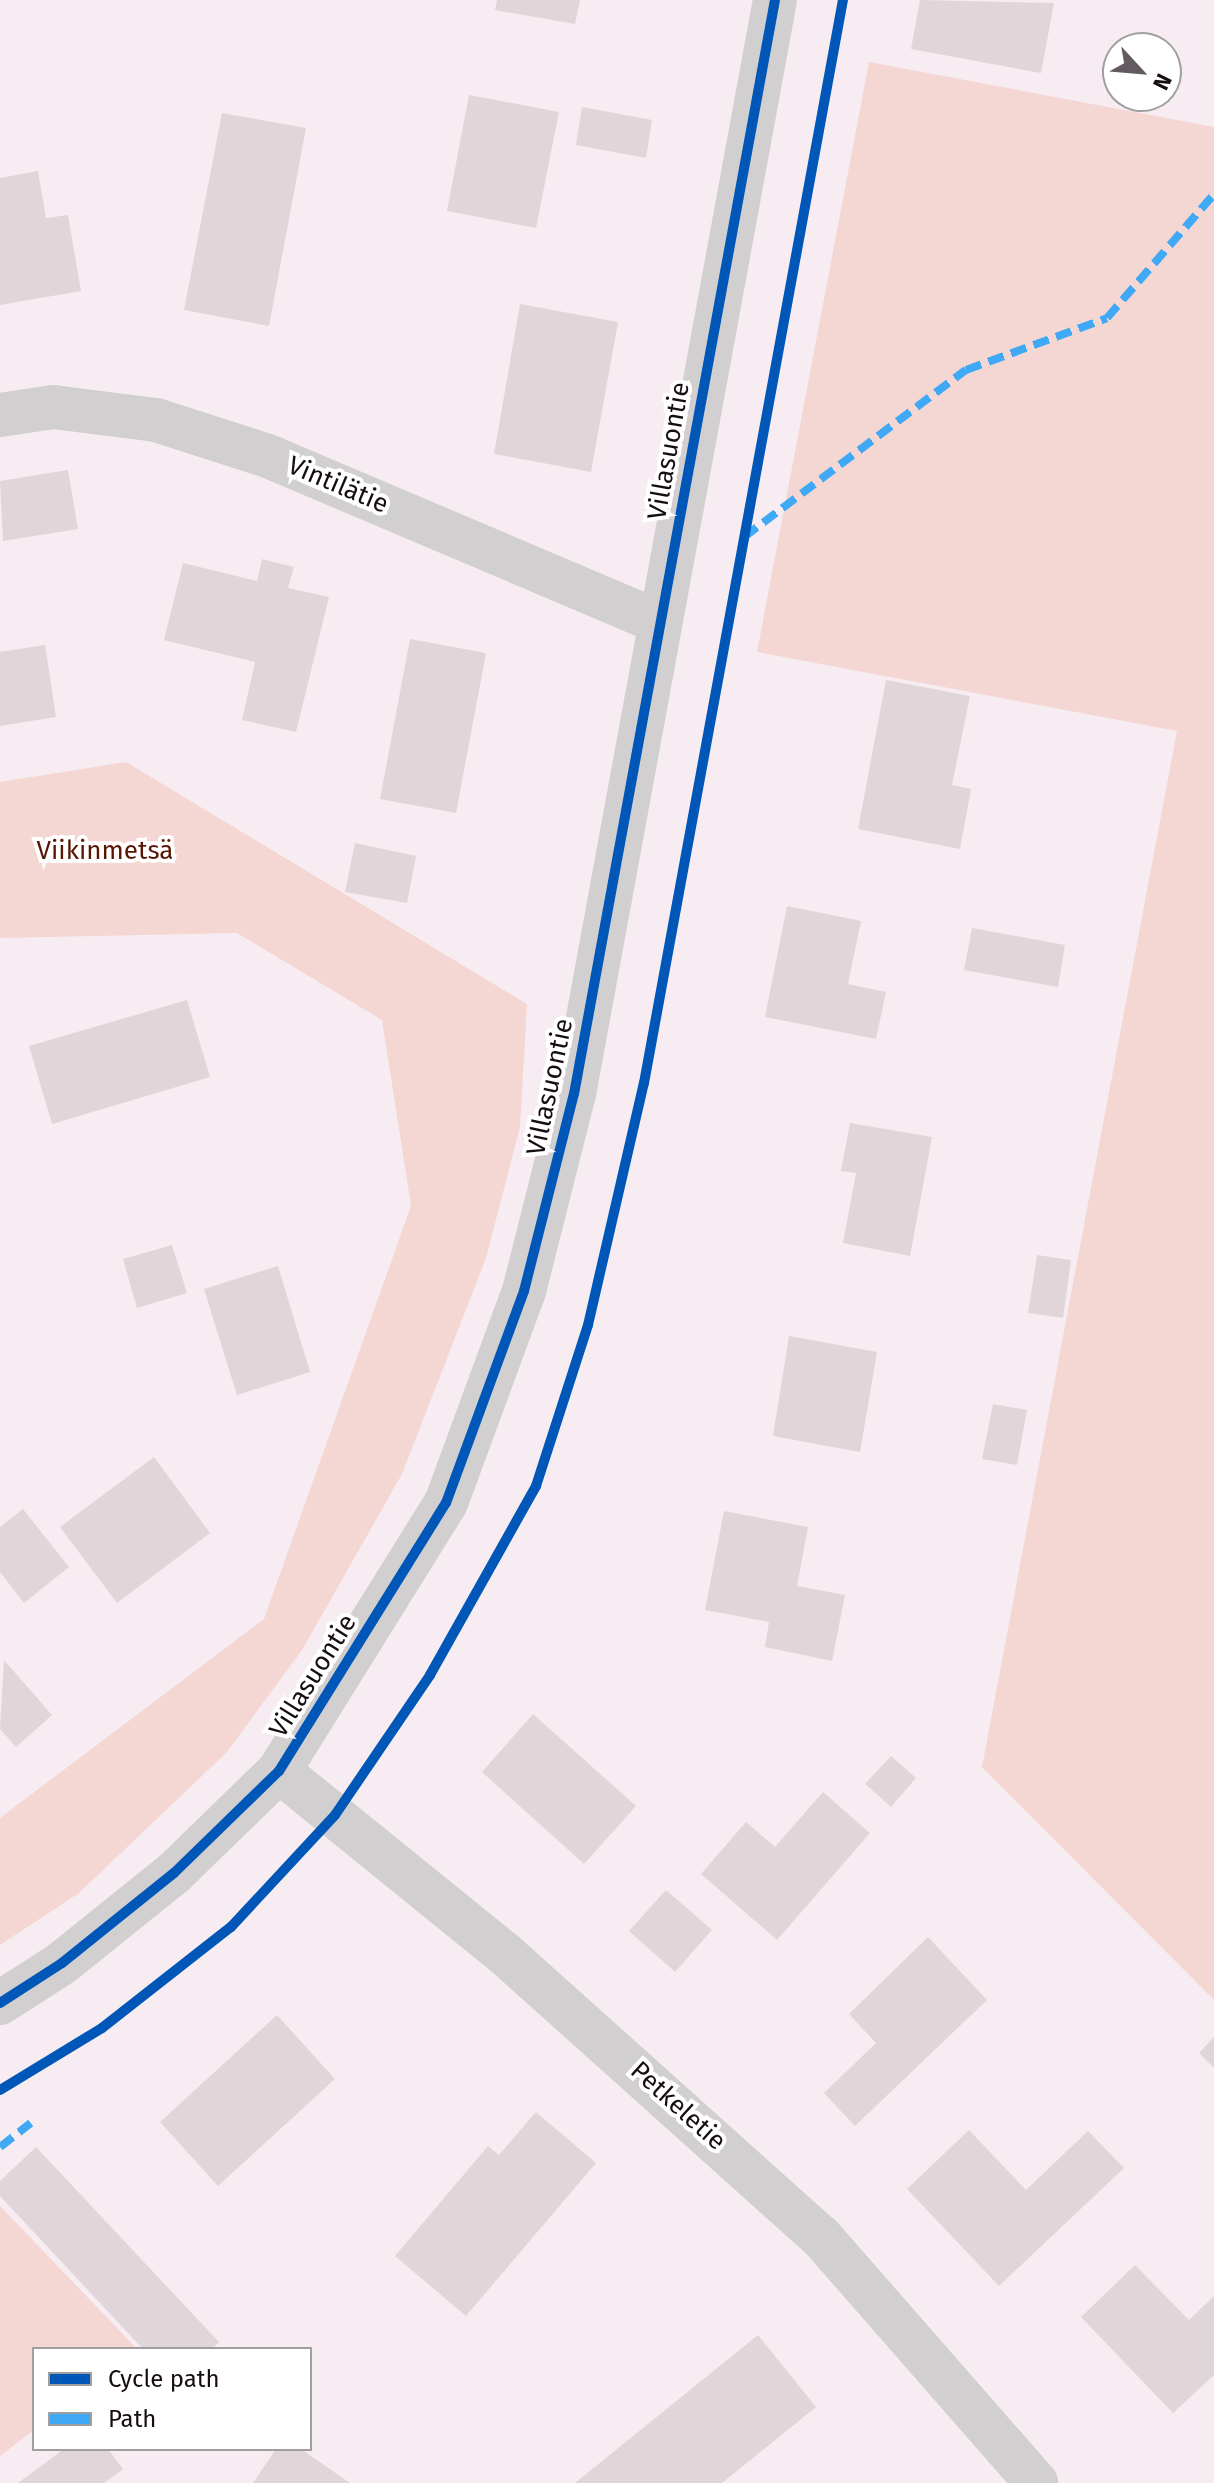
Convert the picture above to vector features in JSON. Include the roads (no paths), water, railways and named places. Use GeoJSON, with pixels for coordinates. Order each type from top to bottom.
{"type":"FeatureCollection","features":[{"type":"Feature","properties":{"kind":"street","name":"Villasuontie"},"geometry":{"type":"LineString","coordinates":[[0,2003],[62,1963],[174,1873],[279,1771],[446,1503],[524,1291],[574,1094],[775,0]]}},
{"type":"Feature","properties":{"kind":"street","name":"Vintilätie"},"geometry":{"type":"LineString","coordinates":[[0,415],[53,407],[156,420],[268,456],[660,622]]}},
{"type":"Feature","properties":{"kind":"street","name":"Petkeletie"},"geometry":{"type":"LineString","coordinates":[[279,1771],[504,1953],[821,2237],[1036,2483]]}},
{"type":"Feature","properties":{"kind":"park label","name":"Viikinmetsä"},"geometry":{"type":"Point","coordinates":[105,851]}}]}
